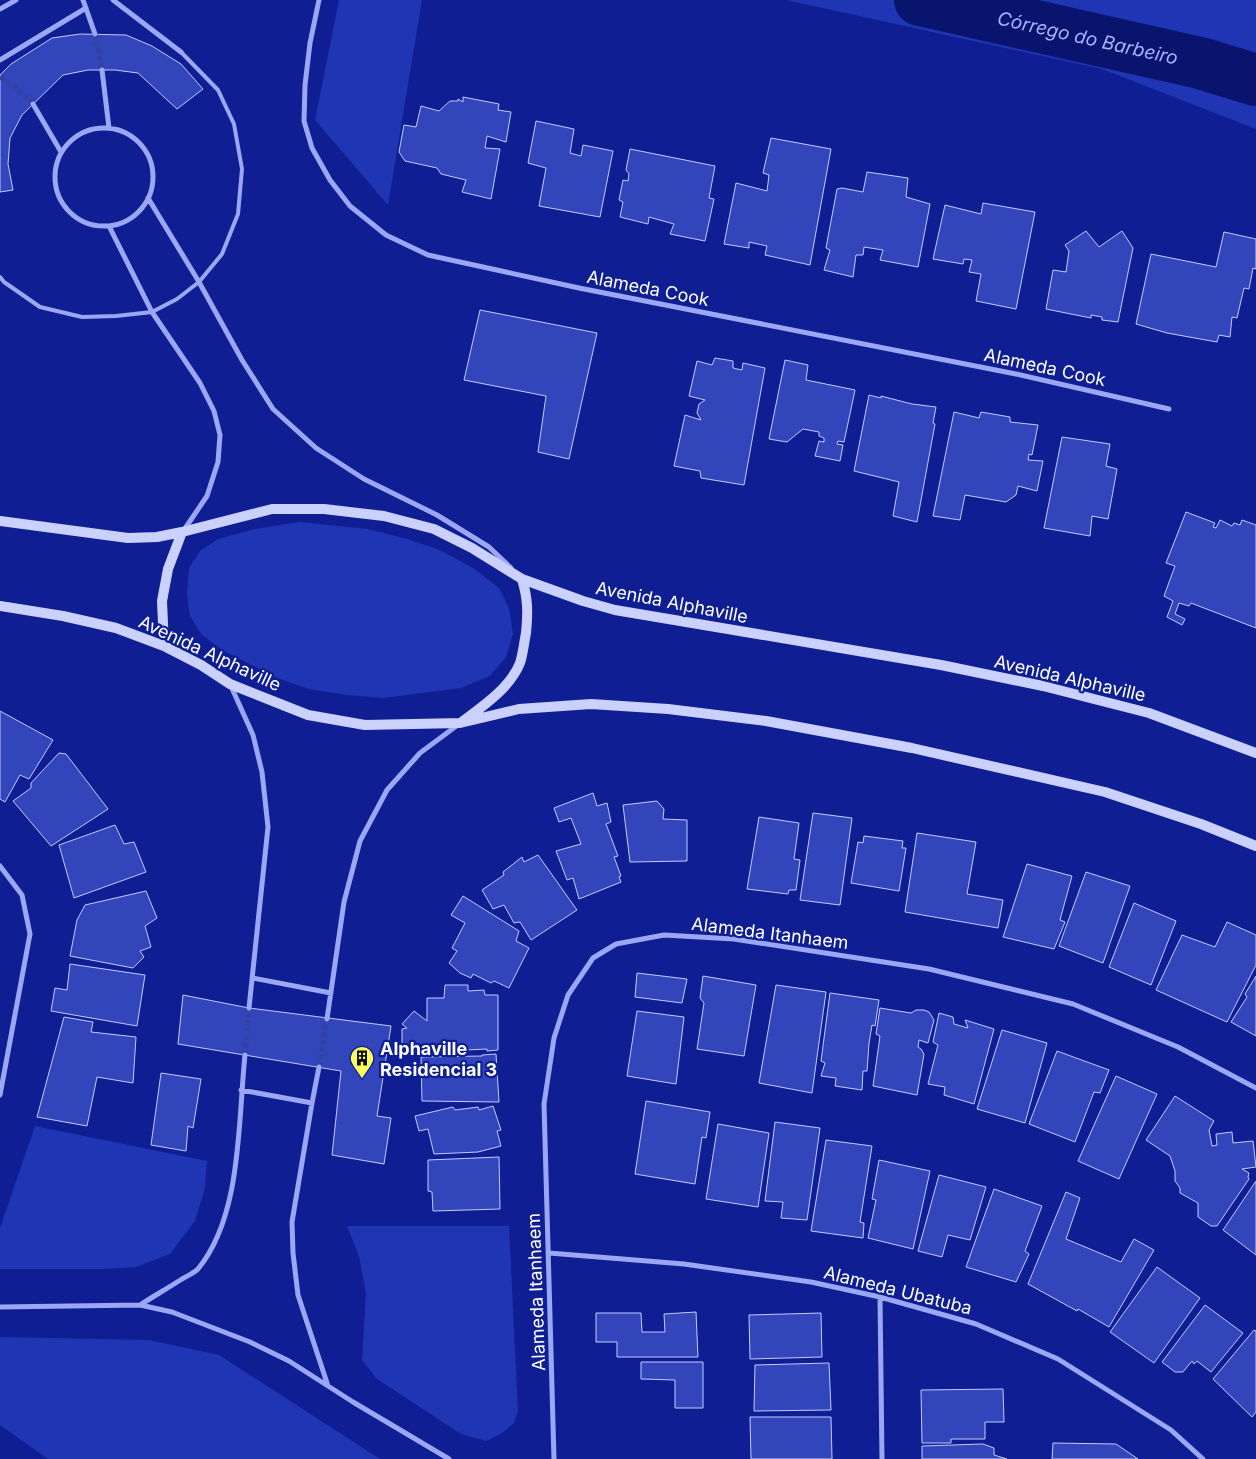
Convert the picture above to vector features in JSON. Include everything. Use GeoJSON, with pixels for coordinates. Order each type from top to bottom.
{"type":"FeatureCollection","features":[{"type":"Feature","properties":{"kind":"main road","name":"Avenida Alphaville"},"geometry":{"type":"LineString","coordinates":[[0,521],[128,538],[157,537],[182,532],[272,509],[324,509],[384,516],[434,530],[472,548],[522,579],[582,601],[615,610],[941,665],[1043,686],[1149,713],[1256,753]]}},
{"type":"Feature","properties":{"kind":"main road"},"geometry":{"type":"LineString","coordinates":[[164,646],[162,601],[168,568],[182,532]]}},
{"type":"Feature","properties":{"kind":"main road"},"geometry":{"type":"LineString","coordinates":[[460,723],[489,701],[508,681],[519,664],[528,619],[528,599],[522,579]]}},
{"type":"Feature","properties":{"kind":"main road","name":"Avenida Alphaville"},"geometry":{"type":"LineString","coordinates":[[0,606],[62,616],[116,628],[164,646],[201,665],[230,684],[308,715],[365,725],[460,723],[519,709],[591,704],[668,709],[766,721],[912,748],[1105,792],[1201,824],[1256,846]]}},
{"type":"Feature","properties":{"kind":"street"},"geometry":{"type":"LineString","coordinates":[[0,9],[16,0]]}},
{"type":"Feature","properties":{"kind":"street"},"geometry":{"type":"LineString","coordinates":[[82,0],[95,34]]}},
{"type":"Feature","properties":{"kind":"street"},"geometry":{"type":"LineString","coordinates":[[112,0],[181,52]]}},
{"type":"Feature","properties":{"kind":"street","name":"Alameda Cook"},"geometry":{"type":"LineString","coordinates":[[319,0],[310,44],[305,86],[304,121],[312,148],[330,180],[350,206],[386,235],[428,255],[579,288],[1016,374],[1169,409]]}},
{"type":"Feature","properties":{"kind":"street"},"geometry":{"type":"LineString","coordinates":[[0,60],[86,8]]}},
{"type":"Feature","properties":{"kind":"street"},"geometry":{"type":"LineString","coordinates":[[102,70],[108,128]]}},
{"type":"Feature","properties":{"kind":"street"},"geometry":{"type":"LineString","coordinates":[[33,104],[61,152]]}},
{"type":"Feature","properties":{"kind":"street"},"geometry":{"type":"LineString","coordinates":[[108,128],[124,132],[137,141],[147,153],[152,168],[153,183],[148,198],[138,212],[125,221],[109,226],[94,225],[79,219],[67,210],[59,197],[55,182],[56,166],[61,152],[70,141],[82,133],[94,129],[108,128]]}},
{"type":"Feature","properties":{"kind":"street"},"geometry":{"type":"LineString","coordinates":[[148,198],[199,282],[242,360],[273,409],[316,448],[364,479],[437,515],[489,547],[522,579]]}},
{"type":"Feature","properties":{"kind":"street"},"geometry":{"type":"LineString","coordinates":[[109,226],[152,312],[200,383],[214,411],[220,435],[218,462],[207,496],[182,532]]}},
{"type":"Feature","properties":{"kind":"street"},"geometry":{"type":"LineString","coordinates":[[230,684],[253,735],[262,772],[268,827],[249,1008]]}},
{"type":"Feature","properties":{"kind":"street"},"geometry":{"type":"LineString","coordinates":[[328,1019],[344,902],[360,841],[387,790],[420,753],[460,723]]}},
{"type":"Feature","properties":{"kind":"street"},"geometry":{"type":"LineString","coordinates":[[0,866],[22,895],[30,934],[0,1095]]}},
{"type":"Feature","properties":{"kind":"street","name":"Alameda Itanhaem"},"geometry":{"type":"LineString","coordinates":[[554,1459],[544,1104],[554,1038],[568,995],[593,958],[616,944],[664,935],[734,939],[930,969],[1073,1004],[1178,1047],[1256,1088]]}},
{"type":"Feature","properties":{"kind":"street"},"geometry":{"type":"LineString","coordinates":[[253,978],[331,992]]}},
{"type":"Feature","properties":{"kind":"street"},"geometry":{"type":"LineString","coordinates":[[140,1305],[197,1270],[223,1224],[229,1199],[237,1144],[246,1055]]}},
{"type":"Feature","properties":{"kind":"street"},"geometry":{"type":"LineString","coordinates":[[319,1067],[292,1222],[293,1253],[298,1295],[328,1387]]}},
{"type":"Feature","properties":{"kind":"street"},"geometry":{"type":"LineString","coordinates":[[241,1090],[312,1103]]}},
{"type":"Feature","properties":{"kind":"street","name":"Alameda Ubatuba"},"geometry":{"type":"LineString","coordinates":[[549,1253],[684,1264],[811,1282],[880,1297],[976,1324],[1058,1359],[1171,1430],[1204,1459]]}},
{"type":"Feature","properties":{"kind":"street"},"geometry":{"type":"LineString","coordinates":[[880,1297],[882,1459]]}},
{"type":"Feature","properties":{"kind":"street"},"geometry":{"type":"LineString","coordinates":[[0,1307],[140,1305],[172,1312],[250,1342],[289,1361],[328,1387],[449,1459]]}},
{"type":"Feature","properties":{"kind":"lane"},"geometry":{"type":"LineString","coordinates":[[0,277],[4,282],[40,307],[82,317],[116,316],[152,312],[178,299],[199,282],[222,254],[238,214],[242,170],[234,124],[218,90],[181,52]]}},
{"type":"Feature","properties":{"kind":"shaded area"},"geometry":{"type":"Polygon","coordinates":[[[339,0],[422,0],[388,205],[315,120],[339,0]]]}},
{"type":"Feature","properties":{"kind":"shaded area"},"geometry":{"type":"Polygon","coordinates":[[[786,0],[1256,0],[1256,129],[1102,69],[786,0]]]}},
{"type":"Feature","properties":{"kind":"shaded area"},"geometry":{"type":"Polygon","coordinates":[[[299,522],[368,529],[407,539],[440,550],[473,568],[499,588],[509,608],[513,634],[506,657],[490,676],[461,688],[383,698],[309,689],[277,678],[222,650],[201,634],[190,616],[187,595],[189,568],[200,551],[218,539],[255,529],[299,522]]]}},
{"type":"Feature","properties":{"kind":"shaded area"},"geometry":{"type":"Polygon","coordinates":[[[35,1126],[207,1161],[205,1188],[195,1221],[170,1254],[136,1267],[104,1269],[0,1269],[0,1228],[35,1126]]]}},
{"type":"Feature","properties":{"kind":"shaded area"},"geometry":{"type":"Polygon","coordinates":[[[347,1226],[509,1226],[518,1411],[514,1423],[501,1434],[486,1441],[461,1434],[377,1379],[362,1360],[366,1293],[359,1256],[347,1226]]]}},
{"type":"Feature","properties":{"kind":"shaded area"},"geometry":{"type":"Polygon","coordinates":[[[0,1337],[149,1340],[219,1355],[380,1459],[48,1459],[0,1425],[0,1337]]]}},
{"type":"Feature","properties":{"kind":"building"},"geometry":{"type":"Polygon","coordinates":[[[80,34],[126,35],[152,46],[181,64],[203,89],[177,109],[138,73],[115,70],[88,70],[63,75],[22,115],[10,138],[8,164],[13,190],[0,192],[0,75],[11,64],[52,38],[80,34]]]}},
{"type":"Feature","properties":{"kind":"building"},"geometry":{"type":"Polygon","coordinates":[[[463,97],[499,104],[498,110],[511,112],[506,142],[487,136],[485,148],[500,149],[491,199],[462,192],[466,180],[441,174],[437,168],[405,161],[399,152],[404,125],[416,127],[421,106],[439,111],[450,101],[458,101],[458,99],[463,102],[463,97]]]}},
{"type":"Feature","properties":{"kind":"building"},"geometry":{"type":"Polygon","coordinates":[[[536,121],[574,129],[570,153],[581,156],[583,145],[613,151],[600,217],[539,206],[546,168],[528,163],[536,121]]]}},
{"type":"Feature","properties":{"kind":"building"},"geometry":{"type":"Polygon","coordinates":[[[771,138],[831,149],[810,265],[765,255],[767,246],[749,242],[749,248],[724,244],[736,183],[767,191],[769,175],[763,173],[771,138]]]}},
{"type":"Feature","properties":{"kind":"building"},"geometry":{"type":"Polygon","coordinates":[[[630,149],[715,166],[709,198],[714,199],[705,241],[670,234],[674,224],[649,217],[648,224],[620,217],[623,202],[619,200],[623,180],[628,181],[629,174],[626,170],[630,149]]]}},
{"type":"Feature","properties":{"kind":"building"},"geometry":{"type":"Polygon","coordinates":[[[867,172],[908,178],[906,197],[930,204],[918,267],[880,260],[883,250],[864,247],[863,255],[856,255],[853,277],[824,270],[830,250],[826,248],[837,189],[842,188],[863,192],[867,172]]]}},
{"type":"Feature","properties":{"kind":"building"},"geometry":{"type":"Polygon","coordinates":[[[983,203],[1035,212],[1016,309],[976,301],[981,274],[969,272],[972,260],[964,259],[963,264],[933,259],[945,205],[981,214],[983,203]]]}},
{"type":"Feature","properties":{"kind":"building"},"geometry":{"type":"Polygon","coordinates":[[[1086,231],[1099,247],[1122,231],[1133,248],[1118,322],[1102,320],[1102,317],[1091,315],[1091,318],[1046,309],[1053,270],[1066,272],[1069,251],[1065,245],[1086,231]]]}},
{"type":"Feature","properties":{"kind":"building"},"geometry":{"type":"Polygon","coordinates":[[[1224,232],[1256,239],[1256,269],[1253,268],[1249,289],[1244,288],[1237,318],[1232,317],[1230,337],[1219,335],[1217,342],[1167,333],[1136,324],[1151,254],[1216,267],[1224,232]]]}},
{"type":"Feature","properties":{"kind":"building"},"geometry":{"type":"Polygon","coordinates":[[[480,310],[597,333],[569,459],[538,452],[546,396],[464,380],[480,310]]]}},
{"type":"Feature","properties":{"kind":"building"},"geometry":{"type":"Polygon","coordinates":[[[715,358],[733,361],[733,368],[742,370],[743,363],[765,368],[744,485],[701,478],[700,471],[674,466],[685,415],[701,420],[697,413],[699,404],[705,400],[689,396],[697,361],[712,365],[715,358]]]}},
{"type":"Feature","properties":{"kind":"building"},"geometry":{"type":"Polygon","coordinates":[[[785,360],[808,365],[806,380],[855,390],[844,442],[838,441],[837,444],[843,445],[840,461],[815,456],[819,441],[824,442],[824,438],[819,436],[819,432],[803,429],[787,442],[769,439],[785,360]]]}},
{"type":"Feature","properties":{"kind":"building"},"geometry":{"type":"Polygon","coordinates":[[[869,395],[936,407],[933,423],[935,424],[917,522],[893,516],[899,482],[854,471],[869,395]]]}},
{"type":"Feature","properties":{"kind":"building"},"geometry":{"type":"Polygon","coordinates":[[[954,412],[979,418],[981,412],[1010,417],[1010,422],[1038,425],[1032,455],[1029,454],[1028,460],[1043,461],[1037,491],[1018,486],[1016,495],[1006,502],[965,495],[960,520],[933,516],[954,412]]]}},
{"type":"Feature","properties":{"kind":"building"},"geometry":{"type":"Polygon","coordinates":[[[1062,437],[1110,444],[1106,466],[1117,469],[1108,519],[1092,516],[1090,536],[1044,528],[1062,437]]]}},
{"type":"Feature","properties":{"kind":"building"},"geometry":{"type":"Polygon","coordinates":[[[1186,512],[1215,523],[1213,527],[1216,528],[1220,520],[1232,526],[1234,523],[1240,525],[1242,520],[1256,525],[1256,628],[1191,603],[1189,606],[1179,603],[1175,614],[1185,619],[1182,625],[1167,617],[1173,601],[1164,596],[1175,566],[1166,563],[1186,512]]]}},
{"type":"Feature","properties":{"kind":"building"},"geometry":{"type":"Polygon","coordinates":[[[0,711],[53,740],[29,779],[20,775],[5,802],[0,799],[0,711]]]}},
{"type":"Feature","properties":{"kind":"building"},"geometry":{"type":"Polygon","coordinates":[[[59,753],[66,754],[108,809],[51,846],[13,801],[31,788],[31,783],[59,753]]]}},
{"type":"Feature","properties":{"kind":"building"},"geometry":{"type":"Polygon","coordinates":[[[593,793],[597,806],[607,803],[611,822],[606,824],[618,856],[614,857],[621,876],[619,877],[621,882],[579,899],[573,878],[567,880],[556,851],[581,844],[571,818],[559,822],[554,808],[593,793]]]}},
{"type":"Feature","properties":{"kind":"building"},"geometry":{"type":"Polygon","coordinates":[[[657,801],[664,809],[663,819],[687,820],[687,861],[630,862],[623,805],[657,801]]]}},
{"type":"Feature","properties":{"kind":"building"},"geometry":{"type":"Polygon","coordinates":[[[813,813],[852,818],[840,905],[800,900],[813,813]]]}},
{"type":"Feature","properties":{"kind":"building"},"geometry":{"type":"Polygon","coordinates":[[[759,817],[799,823],[794,859],[800,860],[796,890],[789,890],[788,894],[747,889],[759,817]]]}},
{"type":"Feature","properties":{"kind":"building"},"geometry":{"type":"Polygon","coordinates":[[[115,825],[124,844],[134,842],[146,872],[74,898],[59,845],[115,825]]]}},
{"type":"Feature","properties":{"kind":"building"},"geometry":{"type":"Polygon","coordinates":[[[917,833],[976,842],[967,894],[1003,900],[998,928],[905,912],[917,833]]]}},
{"type":"Feature","properties":{"kind":"building"},"geometry":{"type":"Polygon","coordinates":[[[864,836],[903,841],[902,848],[906,848],[899,891],[851,883],[858,842],[863,843],[864,836]]]}},
{"type":"Feature","properties":{"kind":"building"},"geometry":{"type":"Polygon","coordinates":[[[538,855],[577,910],[531,940],[520,922],[514,923],[504,905],[493,909],[482,890],[504,875],[503,872],[522,857],[524,862],[538,855]]]}},
{"type":"Feature","properties":{"kind":"building"},"geometry":{"type":"Polygon","coordinates":[[[1027,864],[1072,876],[1060,920],[1065,922],[1054,949],[1003,937],[1027,864]]]}},
{"type":"Feature","properties":{"kind":"building"},"geometry":{"type":"Polygon","coordinates":[[[1086,872],[1130,886],[1103,963],[1059,946],[1086,872]]]}},
{"type":"Feature","properties":{"kind":"building"},"geometry":{"type":"Polygon","coordinates":[[[146,891],[157,918],[145,926],[151,947],[140,951],[144,957],[133,968],[70,956],[77,920],[85,905],[146,891]]]}},
{"type":"Feature","properties":{"kind":"building"},"geometry":{"type":"Polygon","coordinates":[[[463,896],[519,931],[516,941],[529,948],[509,988],[494,981],[491,983],[473,974],[471,978],[460,973],[449,963],[457,951],[452,948],[465,923],[451,915],[463,896]]]}},
{"type":"Feature","properties":{"kind":"building"},"geometry":{"type":"Polygon","coordinates":[[[1134,903],[1176,921],[1151,985],[1109,967],[1134,903]]]}},
{"type":"Feature","properties":{"kind":"building"},"geometry":{"type":"Polygon","coordinates":[[[1227,922],[1256,935],[1256,965],[1227,1022],[1156,990],[1182,935],[1215,947],[1227,922]]]}},
{"type":"Feature","properties":{"kind":"building"},"geometry":{"type":"Polygon","coordinates":[[[70,964],[145,975],[137,1026],[51,1011],[55,988],[67,990],[70,964]]]}},
{"type":"Feature","properties":{"kind":"building"},"geometry":{"type":"Polygon","coordinates":[[[637,973],[687,979],[682,1003],[635,997],[637,973]]]}},
{"type":"Feature","properties":{"kind":"building"},"geometry":{"type":"Polygon","coordinates":[[[703,976],[756,985],[744,1056],[697,1049],[704,1003],[700,998],[703,976]]]}},
{"type":"Feature","properties":{"kind":"building"},"geometry":{"type":"Polygon","coordinates":[[[1256,976],[1256,1036],[1231,1022],[1247,997],[1245,994],[1256,976]]]}},
{"type":"Feature","properties":{"kind":"building"},"geometry":{"type":"Polygon","coordinates":[[[445,985],[468,985],[468,991],[484,990],[485,995],[498,995],[498,1050],[402,1053],[402,1029],[407,1028],[402,1024],[414,1011],[427,1021],[427,998],[444,998],[445,985]]]}},
{"type":"Feature","properties":{"kind":"building"},"geometry":{"type":"Polygon","coordinates":[[[776,985],[826,992],[812,1093],[759,1083],[776,985]]]}},
{"type":"Feature","properties":{"kind":"building"},"geometry":{"type":"Polygon","coordinates":[[[830,993],[879,1000],[875,1026],[872,1025],[867,1071],[863,1071],[862,1090],[835,1086],[836,1078],[821,1076],[825,1063],[821,1061],[830,993]]]}},
{"type":"Feature","properties":{"kind":"building","name":"Alphaville Residencial 3"},"geometry":{"type":"Polygon","coordinates":[[[183,995],[249,1008],[391,1026],[377,1116],[391,1118],[384,1164],[332,1155],[341,1071],[178,1044],[183,995]]]}},
{"type":"Feature","properties":{"kind":"building"},"geometry":{"type":"Polygon","coordinates":[[[880,1008],[911,1013],[916,1010],[924,1010],[929,1012],[934,1020],[928,1043],[919,1040],[918,1047],[924,1054],[917,1095],[873,1086],[880,1036],[876,1034],[880,1008]]]}},
{"type":"Feature","properties":{"kind":"building"},"geometry":{"type":"Polygon","coordinates":[[[637,1011],[684,1017],[676,1084],[627,1076],[637,1011]]]}},
{"type":"Feature","properties":{"kind":"building"},"geometry":{"type":"Polygon","coordinates":[[[939,1013],[953,1017],[954,1024],[968,1028],[965,1020],[994,1029],[974,1104],[944,1095],[945,1087],[928,1084],[938,1045],[933,1042],[939,1013]]]}},
{"type":"Feature","properties":{"kind":"building"},"geometry":{"type":"Polygon","coordinates":[[[64,1017],[93,1022],[91,1032],[136,1037],[133,1083],[97,1077],[87,1126],[37,1117],[64,1017]]]}},
{"type":"Feature","properties":{"kind":"building"},"geometry":{"type":"Polygon","coordinates":[[[1002,1030],[1047,1043],[1025,1123],[977,1109],[1002,1030]]]}},
{"type":"Feature","properties":{"kind":"building"},"geometry":{"type":"Polygon","coordinates":[[[1057,1051],[1109,1070],[1100,1093],[1094,1092],[1075,1142],[1029,1124],[1057,1051]]]}},
{"type":"Feature","properties":{"kind":"building"},"geometry":{"type":"Polygon","coordinates":[[[496,1054],[499,1102],[422,1101],[421,1057],[496,1054]]]}},
{"type":"Feature","properties":{"kind":"building"},"geometry":{"type":"Polygon","coordinates":[[[161,1073],[201,1079],[193,1128],[188,1126],[186,1151],[151,1145],[161,1073]]]}},
{"type":"Feature","properties":{"kind":"building"},"geometry":{"type":"Polygon","coordinates":[[[1116,1076],[1157,1094],[1119,1179],[1078,1161],[1116,1076]]]}},
{"type":"Feature","properties":{"kind":"building"},"geometry":{"type":"Polygon","coordinates":[[[1175,1096],[1214,1121],[1209,1130],[1212,1146],[1217,1145],[1216,1134],[1232,1132],[1233,1143],[1253,1141],[1256,1167],[1242,1169],[1249,1173],[1249,1179],[1217,1226],[1211,1226],[1198,1217],[1198,1203],[1180,1193],[1180,1188],[1175,1181],[1175,1171],[1170,1156],[1146,1140],[1175,1096]]]}},
{"type":"Feature","properties":{"kind":"building"},"geometry":{"type":"Polygon","coordinates":[[[646,1101],[710,1112],[706,1138],[702,1137],[695,1184],[635,1174],[646,1101]]]}},
{"type":"Feature","properties":{"kind":"building"},"geometry":{"type":"Polygon","coordinates":[[[493,1106],[501,1130],[497,1131],[501,1146],[478,1152],[434,1154],[428,1129],[419,1131],[415,1116],[453,1107],[455,1110],[478,1107],[479,1110],[493,1106]]]}},
{"type":"Feature","properties":{"kind":"building"},"geometry":{"type":"Polygon","coordinates":[[[775,1122],[820,1128],[807,1220],[781,1218],[783,1202],[765,1201],[775,1122]]]}},
{"type":"Feature","properties":{"kind":"building"},"geometry":{"type":"Polygon","coordinates":[[[718,1124],[769,1133],[758,1207],[706,1199],[718,1124]]]}},
{"type":"Feature","properties":{"kind":"building"},"geometry":{"type":"Polygon","coordinates":[[[826,1140],[872,1146],[860,1222],[864,1223],[863,1238],[811,1231],[826,1140]]]}},
{"type":"Feature","properties":{"kind":"building"},"geometry":{"type":"Polygon","coordinates":[[[499,1157],[500,1209],[433,1211],[432,1192],[428,1191],[428,1160],[499,1157]]]}},
{"type":"Feature","properties":{"kind":"building"},"geometry":{"type":"Polygon","coordinates":[[[879,1160],[930,1171],[913,1249],[868,1238],[876,1200],[872,1199],[879,1160]]]}},
{"type":"Feature","properties":{"kind":"building"},"geometry":{"type":"Polygon","coordinates":[[[939,1175],[986,1187],[970,1240],[948,1235],[942,1257],[918,1251],[939,1175]]]}},
{"type":"Feature","properties":{"kind":"building"},"geometry":{"type":"Polygon","coordinates":[[[1256,1181],[1256,1255],[1223,1230],[1256,1181]]]}},
{"type":"Feature","properties":{"kind":"building"},"geometry":{"type":"Polygon","coordinates":[[[994,1189],[1042,1206],[1025,1251],[1029,1254],[1016,1282],[966,1267],[994,1189]]]}},
{"type":"Feature","properties":{"kind":"building"},"geometry":{"type":"Polygon","coordinates":[[[1066,1192],[1080,1198],[1066,1239],[1121,1262],[1134,1239],[1154,1250],[1109,1327],[1028,1284],[1066,1192]]]}},
{"type":"Feature","properties":{"kind":"building"},"geometry":{"type":"Polygon","coordinates":[[[1157,1267],[1200,1298],[1154,1363],[1110,1332],[1157,1267]]]}},
{"type":"Feature","properties":{"kind":"building"},"geometry":{"type":"Polygon","coordinates":[[[1205,1305],[1243,1333],[1211,1372],[1197,1361],[1194,1364],[1192,1361],[1183,1372],[1175,1372],[1162,1362],[1205,1305]]]}},
{"type":"Feature","properties":{"kind":"building"},"geometry":{"type":"Polygon","coordinates":[[[696,1312],[698,1357],[617,1357],[617,1342],[596,1342],[596,1313],[641,1313],[642,1332],[665,1332],[664,1314],[696,1312]]]}},
{"type":"Feature","properties":{"kind":"building"},"geometry":{"type":"Polygon","coordinates":[[[821,1313],[822,1357],[750,1359],[749,1315],[821,1313]]]}},
{"type":"Feature","properties":{"kind":"building"},"geometry":{"type":"Polygon","coordinates":[[[1254,1330],[1256,1331],[1256,1412],[1252,1417],[1213,1379],[1254,1330]]]}},
{"type":"Feature","properties":{"kind":"building"},"geometry":{"type":"Polygon","coordinates":[[[641,1362],[703,1362],[703,1408],[675,1408],[675,1380],[641,1379],[641,1362]]]}},
{"type":"Feature","properties":{"kind":"building"},"geometry":{"type":"Polygon","coordinates":[[[829,1363],[831,1410],[754,1411],[755,1365],[829,1363]]]}},
{"type":"Feature","properties":{"kind":"building"},"geometry":{"type":"Polygon","coordinates":[[[1003,1389],[1004,1422],[985,1422],[985,1439],[951,1439],[951,1443],[922,1443],[921,1390],[1003,1389]]]}},
{"type":"Feature","properties":{"kind":"building"},"geometry":{"type":"Polygon","coordinates":[[[750,1417],[831,1417],[832,1459],[751,1459],[750,1417]]]}},
{"type":"Feature","properties":{"kind":"building"},"geometry":{"type":"Polygon","coordinates":[[[1053,1443],[1116,1444],[1138,1459],[1052,1459],[1053,1443]]]}},
{"type":"Feature","properties":{"kind":"building"},"geometry":{"type":"Polygon","coordinates":[[[983,1444],[994,1448],[994,1455],[1007,1459],[922,1459],[922,1446],[983,1444]]]}},
{"type":"Feature","properties":{"kind":"waterway","name":"Córrego do Barbeiro"},"geometry":{"type":"LineString","coordinates":[[920,0],[1200,63],[1256,80]]}},
{"type":"Feature","properties":{"kind":"tunnel"},"geometry":{"type":"LineString","coordinates":[[95,34],[102,70]]}},
{"type":"Feature","properties":{"kind":"tunnel"},"geometry":{"type":"LineString","coordinates":[[0,77],[12,84],[33,104]]}},
{"type":"Feature","properties":{"kind":"tunnel"},"geometry":{"type":"LineString","coordinates":[[245,1055],[249,1008]]}},
{"type":"Feature","properties":{"kind":"tunnel"},"geometry":{"type":"LineString","coordinates":[[319,1067],[327,1019]]}},
{"type":"Feature","properties":{"kind":"place","name":"Alphaville Residencial 3"},"geometry":{"type":"Point","coordinates":[362,1079]}}]}
